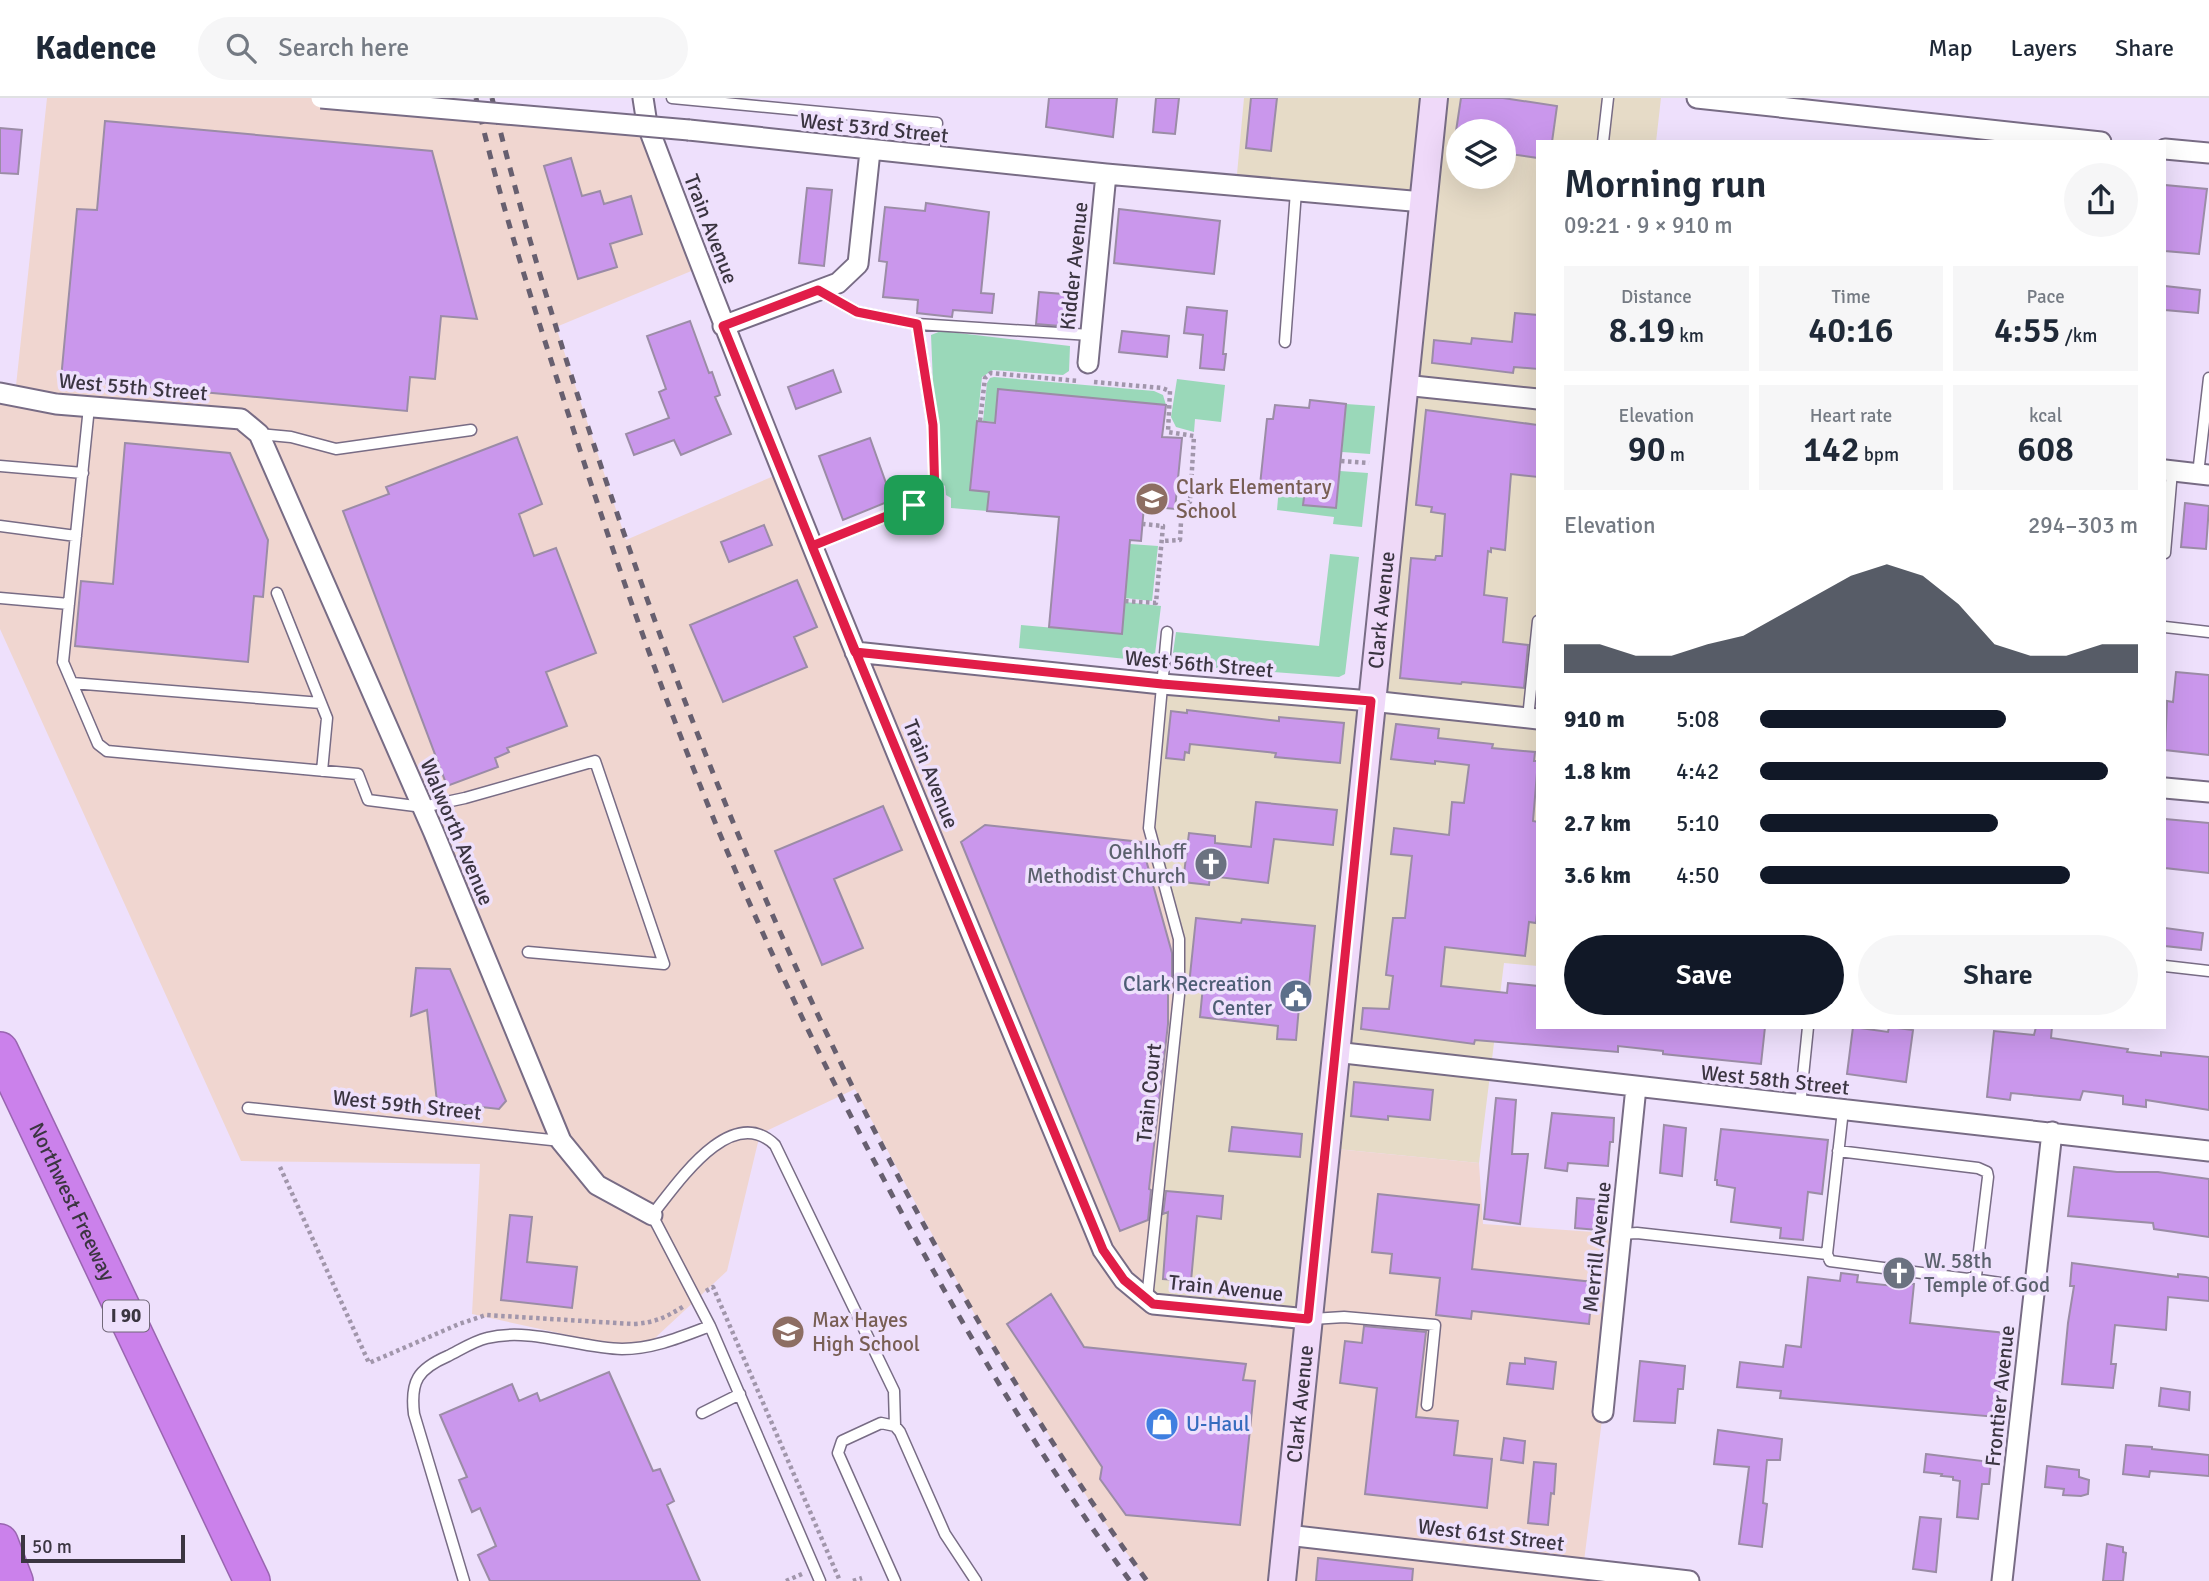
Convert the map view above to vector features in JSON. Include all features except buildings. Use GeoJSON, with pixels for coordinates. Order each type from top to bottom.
{"type":"FeatureCollection","features":[{"type":"Feature","properties":{"kind":"highway","name":"Northwest Freeway"},"geometry":{"type":"LineString","coordinates":[[0,1050],[252,1581]]}},
{"type":"Feature","properties":{"kind":"highway"},"geometry":{"type":"LineString","coordinates":[[0,1542],[15,1581]]}},
{"type":"Feature","properties":{"kind":"street","name":"West 53rd Street"},"geometry":{"type":"LineString","coordinates":[[321,98],[690,130],[870,151],[1423,202]]}},
{"type":"Feature","properties":{"kind":"street","name":"Train Avenue"},"geometry":{"type":"LineString","coordinates":[[643,98],[647,124],[723,326],[1103,1250],[1124,1280],[1153,1304],[1308,1319]]}},
{"type":"Feature","properties":{"kind":"street","name":"Clark Avenue"},"geometry":{"type":"LineString","coordinates":[[1282,1581],[1434,98]]}},
{"type":"Feature","properties":{"kind":"street"},"geometry":{"type":"LineString","coordinates":[[1697,98],[2083,140]]}},
{"type":"Feature","properties":{"kind":"street"},"geometry":{"type":"LineString","coordinates":[[2166,149],[2209,153]]}},
{"type":"Feature","properties":{"kind":"street"},"geometry":{"type":"LineString","coordinates":[[723,326],[838,283],[858,264],[870,151]]}},
{"type":"Feature","properties":{"kind":"street","name":"Kidder Avenue"},"geometry":{"type":"LineString","coordinates":[[1088,363],[1106,174]]}},
{"type":"Feature","properties":{"kind":"street"},"geometry":{"type":"LineString","coordinates":[[1404,385],[1536,399]]}},
{"type":"Feature","properties":{"kind":"street","name":"West 55th Street"},"geometry":{"type":"LineString","coordinates":[[0,393],[56,404],[241,419],[258,434]]}},
{"type":"Feature","properties":{"kind":"street","name":"Walworth Avenue"},"geometry":{"type":"LineString","coordinates":[[258,434],[423,807],[561,1141],[597,1185],[652,1215]]}},
{"type":"Feature","properties":{"kind":"street"},"geometry":{"type":"LineString","coordinates":[[2168,471],[2204,475]]}},
{"type":"Feature","properties":{"kind":"street","name":"West 56th Street"},"geometry":{"type":"LineString","coordinates":[[855,652],[1162,684],[1371,701],[1533,718]]}},
{"type":"Feature","properties":{"kind":"street"},"geometry":{"type":"LineString","coordinates":[[2166,788],[2209,792]]}},
{"type":"Feature","properties":{"kind":"street","name":"West 58th Street"},"geometry":{"type":"LineString","coordinates":[[1335,1052],[2209,1151]]}},
{"type":"Feature","properties":{"kind":"street","name":"Merrill Avenue"},"geometry":{"type":"LineString","coordinates":[[1603,1412],[1636,1087]]}},
{"type":"Feature","properties":{"kind":"street","name":"Frontier Avenue"},"geometry":{"type":"LineString","coordinates":[[2002,1581],[2052,1132]]}},
{"type":"Feature","properties":{"kind":"street","name":"West 61st Street"},"geometry":{"type":"LineString","coordinates":[[1287,1535],[1643,1579],[1689,1581]]}},
{"type":"Feature","properties":{"kind":"lane"},"geometry":{"type":"LineString","coordinates":[[672,98],[937,123],[934,157]]}},
{"type":"Feature","properties":{"kind":"lane"},"geometry":{"type":"LineString","coordinates":[[1603,140],[1608,98]]}},
{"type":"Feature","properties":{"kind":"lane"},"geometry":{"type":"LineString","coordinates":[[1284,342],[1296,191]]}},
{"type":"Feature","properties":{"kind":"lane"},"geometry":{"type":"LineString","coordinates":[[818,290],[857,312],[917,324],[1090,335]]}},
{"type":"Feature","properties":{"kind":"lane"},"geometry":{"type":"LineString","coordinates":[[812,546],[935,497],[933,425],[917,324]]}},
{"type":"Feature","properties":{"kind":"lane"},"geometry":{"type":"LineString","coordinates":[[2204,475],[2209,378]]}},
{"type":"Feature","properties":{"kind":"lane"},"geometry":{"type":"LineString","coordinates":[[89,407],[63,662],[98,744],[107,751],[358,774],[368,800],[423,807],[465,798],[595,761],[664,964],[528,952]]}},
{"type":"Feature","properties":{"kind":"lane"},"geometry":{"type":"LineString","coordinates":[[258,434],[290,437],[336,449],[471,430]]}},
{"type":"Feature","properties":{"kind":"lane"},"geometry":{"type":"LineString","coordinates":[[0,466],[83,473]]}},
{"type":"Feature","properties":{"kind":"lane"},"geometry":{"type":"LineString","coordinates":[[2166,526],[2168,471]]}},
{"type":"Feature","properties":{"kind":"lane"},"geometry":{"type":"LineString","coordinates":[[0,526],[76,536]]}},
{"type":"Feature","properties":{"kind":"lane"},"geometry":{"type":"LineString","coordinates":[[277,593],[327,718],[322,771]]}},
{"type":"Feature","properties":{"kind":"lane"},"geometry":{"type":"LineString","coordinates":[[0,598],[69,604]]}},
{"type":"Feature","properties":{"kind":"lane"},"geometry":{"type":"LineString","coordinates":[[2166,627],[2209,632]]}},
{"type":"Feature","properties":{"kind":"lane","name":"Train Court"},"geometry":{"type":"LineString","coordinates":[[1147,1299],[1179,995],[1179,939],[1149,828],[1167,632]]}},
{"type":"Feature","properties":{"kind":"lane"},"geometry":{"type":"LineString","coordinates":[[1533,718],[1536,660]]}},
{"type":"Feature","properties":{"kind":"lane"},"geometry":{"type":"LineString","coordinates":[[72,684],[321,703]]}},
{"type":"Feature","properties":{"kind":"lane"},"geometry":{"type":"LineString","coordinates":[[2166,966],[2209,971]]}},
{"type":"Feature","properties":{"kind":"lane"},"geometry":{"type":"LineString","coordinates":[[1800,1106],[1808,1029]]}},
{"type":"Feature","properties":{"kind":"lane","name":"West 59th Street"},"geometry":{"type":"LineString","coordinates":[[248,1108],[561,1141]]}},
{"type":"Feature","properties":{"kind":"lane"},"geometry":{"type":"LineString","coordinates":[[1843,1110],[1827,1254],[1833,1263],[2035,1288]]}},
{"type":"Feature","properties":{"kind":"lane"},"geometry":{"type":"LineString","coordinates":[[820,1581],[710,1326],[652,1215],[695,1162],[724,1139],[741,1132],[766,1136],[775,1145],[894,1391],[895,1426],[945,1534],[976,1581]]}},
{"type":"Feature","properties":{"kind":"lane"},"geometry":{"type":"LineString","coordinates":[[1838,1152],[1978,1168],[1987,1172],[1976,1276],[1973,1279]]}},
{"type":"Feature","properties":{"kind":"lane"},"geometry":{"type":"LineString","coordinates":[[1620,1234],[1637,1233],[1827,1254]]}},
{"type":"Feature","properties":{"kind":"lane"},"geometry":{"type":"LineString","coordinates":[[1308,1319],[1344,1317],[1435,1325],[1427,1405]]}},
{"type":"Feature","properties":{"kind":"lane"},"geometry":{"type":"LineString","coordinates":[[464,1581],[414,1414],[412,1398],[415,1382],[423,1370],[434,1362],[488,1338],[527,1336],[619,1349],[648,1348],[710,1326]]}},
{"type":"Feature","properties":{"kind":"lane"},"geometry":{"type":"LineString","coordinates":[[702,1413],[740,1394]]}},
{"type":"Feature","properties":{"kind":"lane"},"geometry":{"type":"LineString","coordinates":[[895,1426],[881,1423],[842,1441],[838,1454],[895,1581]]}},
{"type":"Feature","properties":{"kind":"path"},"geometry":{"type":"LineString","coordinates":[[980,421],[985,378],[991,373],[1162,388],[1170,391],[1168,432],[1170,435],[1194,436],[1190,502],[1182,504],[1180,540],[1162,541]]}},
{"type":"Feature","properties":{"kind":"path"},"geometry":{"type":"LineString","coordinates":[[1341,461],[1369,463]]}},
{"type":"Feature","properties":{"kind":"path"},"geometry":{"type":"LineString","coordinates":[[1125,601],[1156,603],[1163,526],[1143,524]]}},
{"type":"Feature","properties":{"kind":"path"},"geometry":{"type":"LineString","coordinates":[[280,1167],[369,1363],[486,1315],[650,1323],[668,1317],[686,1305]]}},
{"type":"Feature","properties":{"kind":"path"},"geometry":{"type":"LineString","coordinates":[[713,1287],[841,1581]]}},
{"type":"Feature","properties":{"kind":"path"},"geometry":{"type":"LineString","coordinates":[[786,1581],[803,1573]]}},
{"type":"Feature","properties":{"kind":"path"},"geometry":{"type":"LineString","coordinates":[[853,1581],[862,1578]]}},
{"type":"Feature","properties":{"kind":"shaded area"},"geometry":{"type":"Polygon","coordinates":[[[47,98],[321,98],[650,126],[701,267],[556,327],[626,540],[783,472],[855,652],[1162,684],[1149,828],[1180,954],[1147,1299],[1308,1319],[1326,1148],[1479,1163],[1483,1224],[1621,1234],[1603,1412],[1583,1569],[1643,1581],[1147,1581],[1092,1505],[975,1315],[855,1089],[760,1134],[727,1271],[641,1351],[472,1314],[480,1164],[241,1161],[0,629],[0,393],[15,395],[47,98]]]}},
{"type":"Feature","properties":{"kind":"shaded area"},"geometry":{"type":"Polygon","coordinates":[[[1244,98],[1661,98],[1656,140],[1536,140],[1536,640],[1528,717],[1536,719],[1536,966],[1504,963],[1479,1163],[1326,1148],[1308,1319],[1147,1299],[1151,841],[1162,684],[1371,701],[1423,202],[1236,185],[1244,98]]]}},
{"type":"Feature","properties":{"kind":"green space"},"geometry":{"type":"Polygon","coordinates":[[[941,331],[1070,346],[1069,371],[1063,375],[993,370],[982,377],[970,490],[989,492],[987,511],[951,508],[951,498],[946,495],[945,486],[937,479],[931,335],[941,331]]]}},
{"type":"Feature","properties":{"kind":"green space"},"geometry":{"type":"Polygon","coordinates":[[[994,377],[1154,391],[1163,395],[1166,405],[998,389],[995,422],[983,421],[987,383],[994,377]]]}},
{"type":"Feature","properties":{"kind":"green space"},"geometry":{"type":"Polygon","coordinates":[[[1177,379],[1225,385],[1221,422],[1195,419],[1194,432],[1176,427],[1171,417],[1177,379]]]}},
{"type":"Feature","properties":{"kind":"green space"},"geometry":{"type":"Polygon","coordinates":[[[1346,404],[1375,406],[1370,454],[1342,452],[1346,404]]]}},
{"type":"Feature","properties":{"kind":"green space"},"geometry":{"type":"Polygon","coordinates":[[[1340,471],[1368,473],[1362,527],[1333,524],[1334,517],[1277,510],[1279,487],[1305,490],[1304,504],[1336,508],[1340,471]]]}},
{"type":"Feature","properties":{"kind":"green space"},"geometry":{"type":"Polygon","coordinates":[[[1130,544],[1158,546],[1152,601],[1125,598],[1130,544]]]}},
{"type":"Feature","properties":{"kind":"green space"},"geometry":{"type":"Polygon","coordinates":[[[1330,554],[1359,557],[1345,674],[1339,677],[1179,665],[1172,660],[1176,632],[1319,646],[1330,554]]]}},
{"type":"Feature","properties":{"kind":"green space"},"geometry":{"type":"Polygon","coordinates":[[[1125,602],[1161,606],[1155,654],[1146,661],[1019,648],[1021,625],[1122,634],[1125,602]]]}},
{"type":"Feature","properties":{"kind":"railway"},"geometry":{"type":"LineString","coordinates":[[476,98],[523,272],[605,527],[664,693],[740,881],[837,1089],[945,1291],[1033,1439],[1130,1581]]}},
{"type":"Feature","properties":{"kind":"railway"},"geometry":{"type":"LineString","coordinates":[[492,98],[555,323],[628,545],[730,816],[788,950],[850,1082],[917,1211],[988,1338],[1065,1462],[1147,1581]]}},
{"type":"Feature","properties":{"kind":"place","name":"Clark Elementary School"},"geometry":{"type":"Point","coordinates":[1152,499]}},
{"type":"Feature","properties":{"kind":"place","name":"Oehlhoff Methodist Church"},"geometry":{"type":"Point","coordinates":[1211,864]}},
{"type":"Feature","properties":{"kind":"place","name":"Clark Recreation Center"},"geometry":{"type":"Point","coordinates":[1296,996]}},
{"type":"Feature","properties":{"kind":"place","name":"W. 58th Temple of God"},"geometry":{"type":"Point","coordinates":[1899,1273]}},
{"type":"Feature","properties":{"kind":"place","name":"Max Hayes High School"},"geometry":{"type":"Point","coordinates":[788,1332]}},
{"type":"Feature","properties":{"kind":"place","name":"U-Haul"},"geometry":{"type":"Point","coordinates":[1162,1424]}},
{"type":"Feature","properties":{"kind":"route"},"geometry":{"type":"LineString","coordinates":[[914,505],[812,546],[855,652],[1103,1250],[1124,1280],[1153,1304],[1308,1319],[1371,701],[1162,684],[855,652],[823,572],[783,472],[723,326],[818,290],[857,312],[917,324],[933,425],[935,497],[914,505]]}}]}
